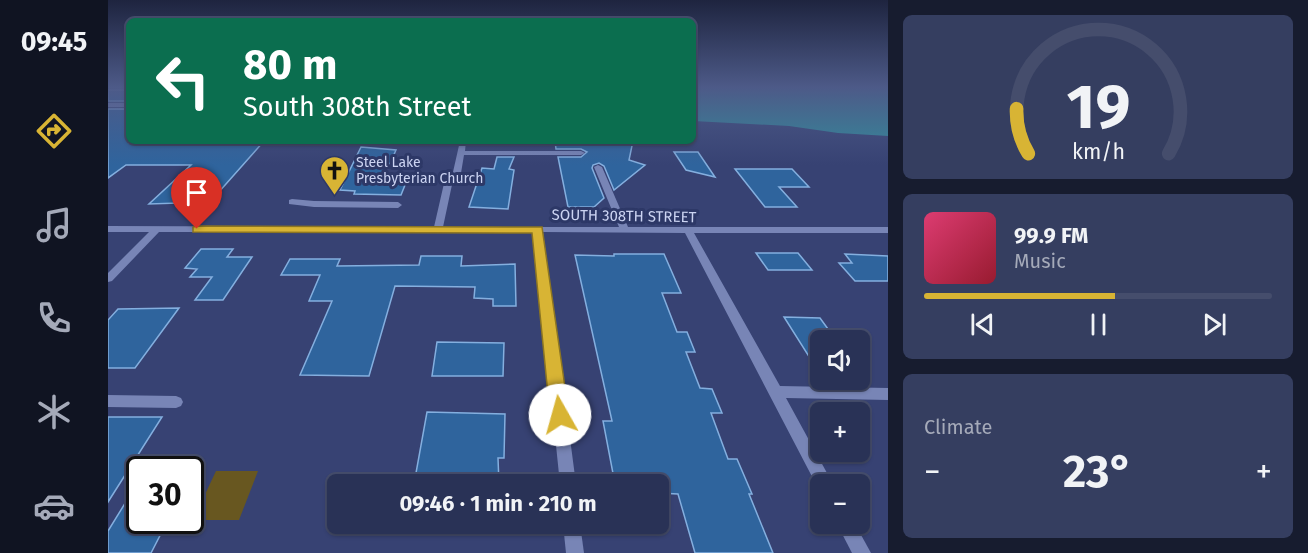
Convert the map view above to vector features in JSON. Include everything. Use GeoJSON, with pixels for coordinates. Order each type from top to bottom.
{"type":"FeatureCollection","features":[{"type":"Feature","properties":{"kind":"street"},"geometry":{"type":"LineString","coordinates":[[438,230],[449,179],[457,173],[463,144]]}},
{"type":"Feature","properties":{"kind":"street"},"geometry":{"type":"LineString","coordinates":[[462,153],[581,153]]}},
{"type":"Feature","properties":{"kind":"street"},"geometry":{"type":"LineString","coordinates":[[598,167],[625,230]]}},
{"type":"Feature","properties":{"kind":"street"},"geometry":{"type":"LineString","coordinates":[[292,202],[398,206]]}},
{"type":"Feature","properties":{"kind":"street","name":"SOUTH 308TH STREET"},"geometry":{"type":"LineString","coordinates":[[108,229],[888,230]]}},
{"type":"Feature","properties":{"kind":"street"},"geometry":{"type":"LineString","coordinates":[[108,279],[157,229]]}},
{"type":"Feature","properties":{"kind":"street"},"geometry":{"type":"LineString","coordinates":[[538,230],[567,474]]}},
{"type":"Feature","properties":{"kind":"street"},"geometry":{"type":"LineString","coordinates":[[689,231],[820,474]]}},
{"type":"Feature","properties":{"kind":"street"},"geometry":{"type":"LineString","coordinates":[[775,392],[888,394]]}},
{"type":"Feature","properties":{"kind":"street"},"geometry":{"type":"LineString","coordinates":[[108,401],[176,402]]}},
{"type":"Feature","properties":{"kind":"street"},"geometry":{"type":"LineString","coordinates":[[573,534],[575,553]]}},
{"type":"Feature","properties":{"kind":"street"},"geometry":{"type":"LineString","coordinates":[[852,534],[862,553]]}},
{"type":"Feature","properties":{"kind":"shaded area"},"geometry":{"type":"Polygon","coordinates":[[[696,113],[888,113],[888,136],[838,133],[789,126],[696,121],[696,113]]]}},
{"type":"Feature","properties":{"kind":"shaded area"},"geometry":{"type":"Polygon","coordinates":[[[216,471],[258,471],[239,520],[204,520],[204,497],[216,471]]]}},
{"type":"Feature","properties":{"kind":"building"},"geometry":{"type":"Polygon","coordinates":[[[108,113],[126,113],[126,144],[261,144],[210,202],[149,204],[191,165],[126,165],[108,178],[108,113]]]}},
{"type":"Feature","properties":{"kind":"building"},"geometry":{"type":"Polygon","coordinates":[[[555,144],[632,144],[629,160],[645,165],[614,190],[604,166],[599,163],[593,165],[592,168],[604,198],[594,207],[568,207],[558,157],[581,157],[587,152],[581,149],[556,149],[555,144]]]}},
{"type":"Feature","properties":{"kind":"building"},"geometry":{"type":"Polygon","coordinates":[[[361,147],[396,150],[385,175],[409,175],[401,195],[354,194],[355,191],[340,190],[361,147]]]}},
{"type":"Feature","properties":{"kind":"building"},"geometry":{"type":"Polygon","coordinates":[[[674,152],[698,152],[715,177],[686,170],[674,152]]]}},
{"type":"Feature","properties":{"kind":"building"},"geometry":{"type":"Polygon","coordinates":[[[497,157],[514,157],[509,169],[514,170],[508,209],[469,207],[482,168],[494,169],[497,157]]]}},
{"type":"Feature","properties":{"kind":"building"},"geometry":{"type":"Polygon","coordinates":[[[735,169],[792,169],[809,187],[779,187],[797,207],[765,207],[735,169]]]}},
{"type":"Feature","properties":{"kind":"building"},"geometry":{"type":"Polygon","coordinates":[[[201,249],[233,249],[227,257],[252,257],[223,300],[195,300],[212,277],[190,277],[197,269],[185,268],[201,249]]]}},
{"type":"Feature","properties":{"kind":"building"},"geometry":{"type":"Polygon","coordinates":[[[756,253],[798,253],[812,270],[768,270],[756,253]]]}},
{"type":"Feature","properties":{"kind":"building"},"geometry":{"type":"Polygon","coordinates":[[[614,254],[664,254],[681,293],[662,293],[677,332],[687,332],[695,352],[686,352],[700,388],[712,389],[722,413],[711,413],[728,459],[737,459],[773,553],[695,553],[678,494],[669,494],[669,474],[613,474],[603,421],[612,421],[575,255],[614,256],[614,254]]]}},
{"type":"Feature","properties":{"kind":"building"},"geometry":{"type":"Polygon","coordinates":[[[845,254],[888,256],[888,281],[855,281],[839,263],[852,263],[845,254]]]}},
{"type":"Feature","properties":{"kind":"building"},"geometry":{"type":"Polygon","coordinates":[[[421,256],[462,256],[461,266],[515,264],[516,306],[493,306],[493,299],[474,298],[475,287],[395,286],[369,376],[300,375],[332,301],[309,301],[320,275],[281,275],[290,259],[340,259],[337,266],[419,265],[421,256]]]}},
{"type":"Feature","properties":{"kind":"building"},"geometry":{"type":"Polygon","coordinates":[[[179,308],[135,368],[108,368],[108,320],[118,309],[179,308]]]}},
{"type":"Feature","properties":{"kind":"building"},"geometry":{"type":"Polygon","coordinates":[[[784,317],[820,318],[829,330],[810,330],[810,358],[784,317]]]}},
{"type":"Feature","properties":{"kind":"building"},"geometry":{"type":"Polygon","coordinates":[[[437,342],[504,343],[503,376],[432,376],[437,342]]]}},
{"type":"Feature","properties":{"kind":"building"},"geometry":{"type":"Polygon","coordinates":[[[427,412],[505,414],[504,458],[498,458],[499,474],[416,474],[427,412]]]}},
{"type":"Feature","properties":{"kind":"building"},"geometry":{"type":"Polygon","coordinates":[[[108,417],[162,417],[137,456],[126,456],[126,474],[108,502],[108,417]]]}},
{"type":"Feature","properties":{"kind":"building"},"geometry":{"type":"Polygon","coordinates":[[[126,502],[126,534],[161,534],[151,553],[108,553],[108,531],[126,502]]]}},
{"type":"Feature","properties":{"kind":"place","name":"Steel Lake Presbyterian Church"},"geometry":{"type":"Point","coordinates":[335,196]}},
{"type":"Feature","properties":{"kind":"route"},"geometry":{"type":"LineString","coordinates":[[197,229],[538,230],[560,415]]}}]}
